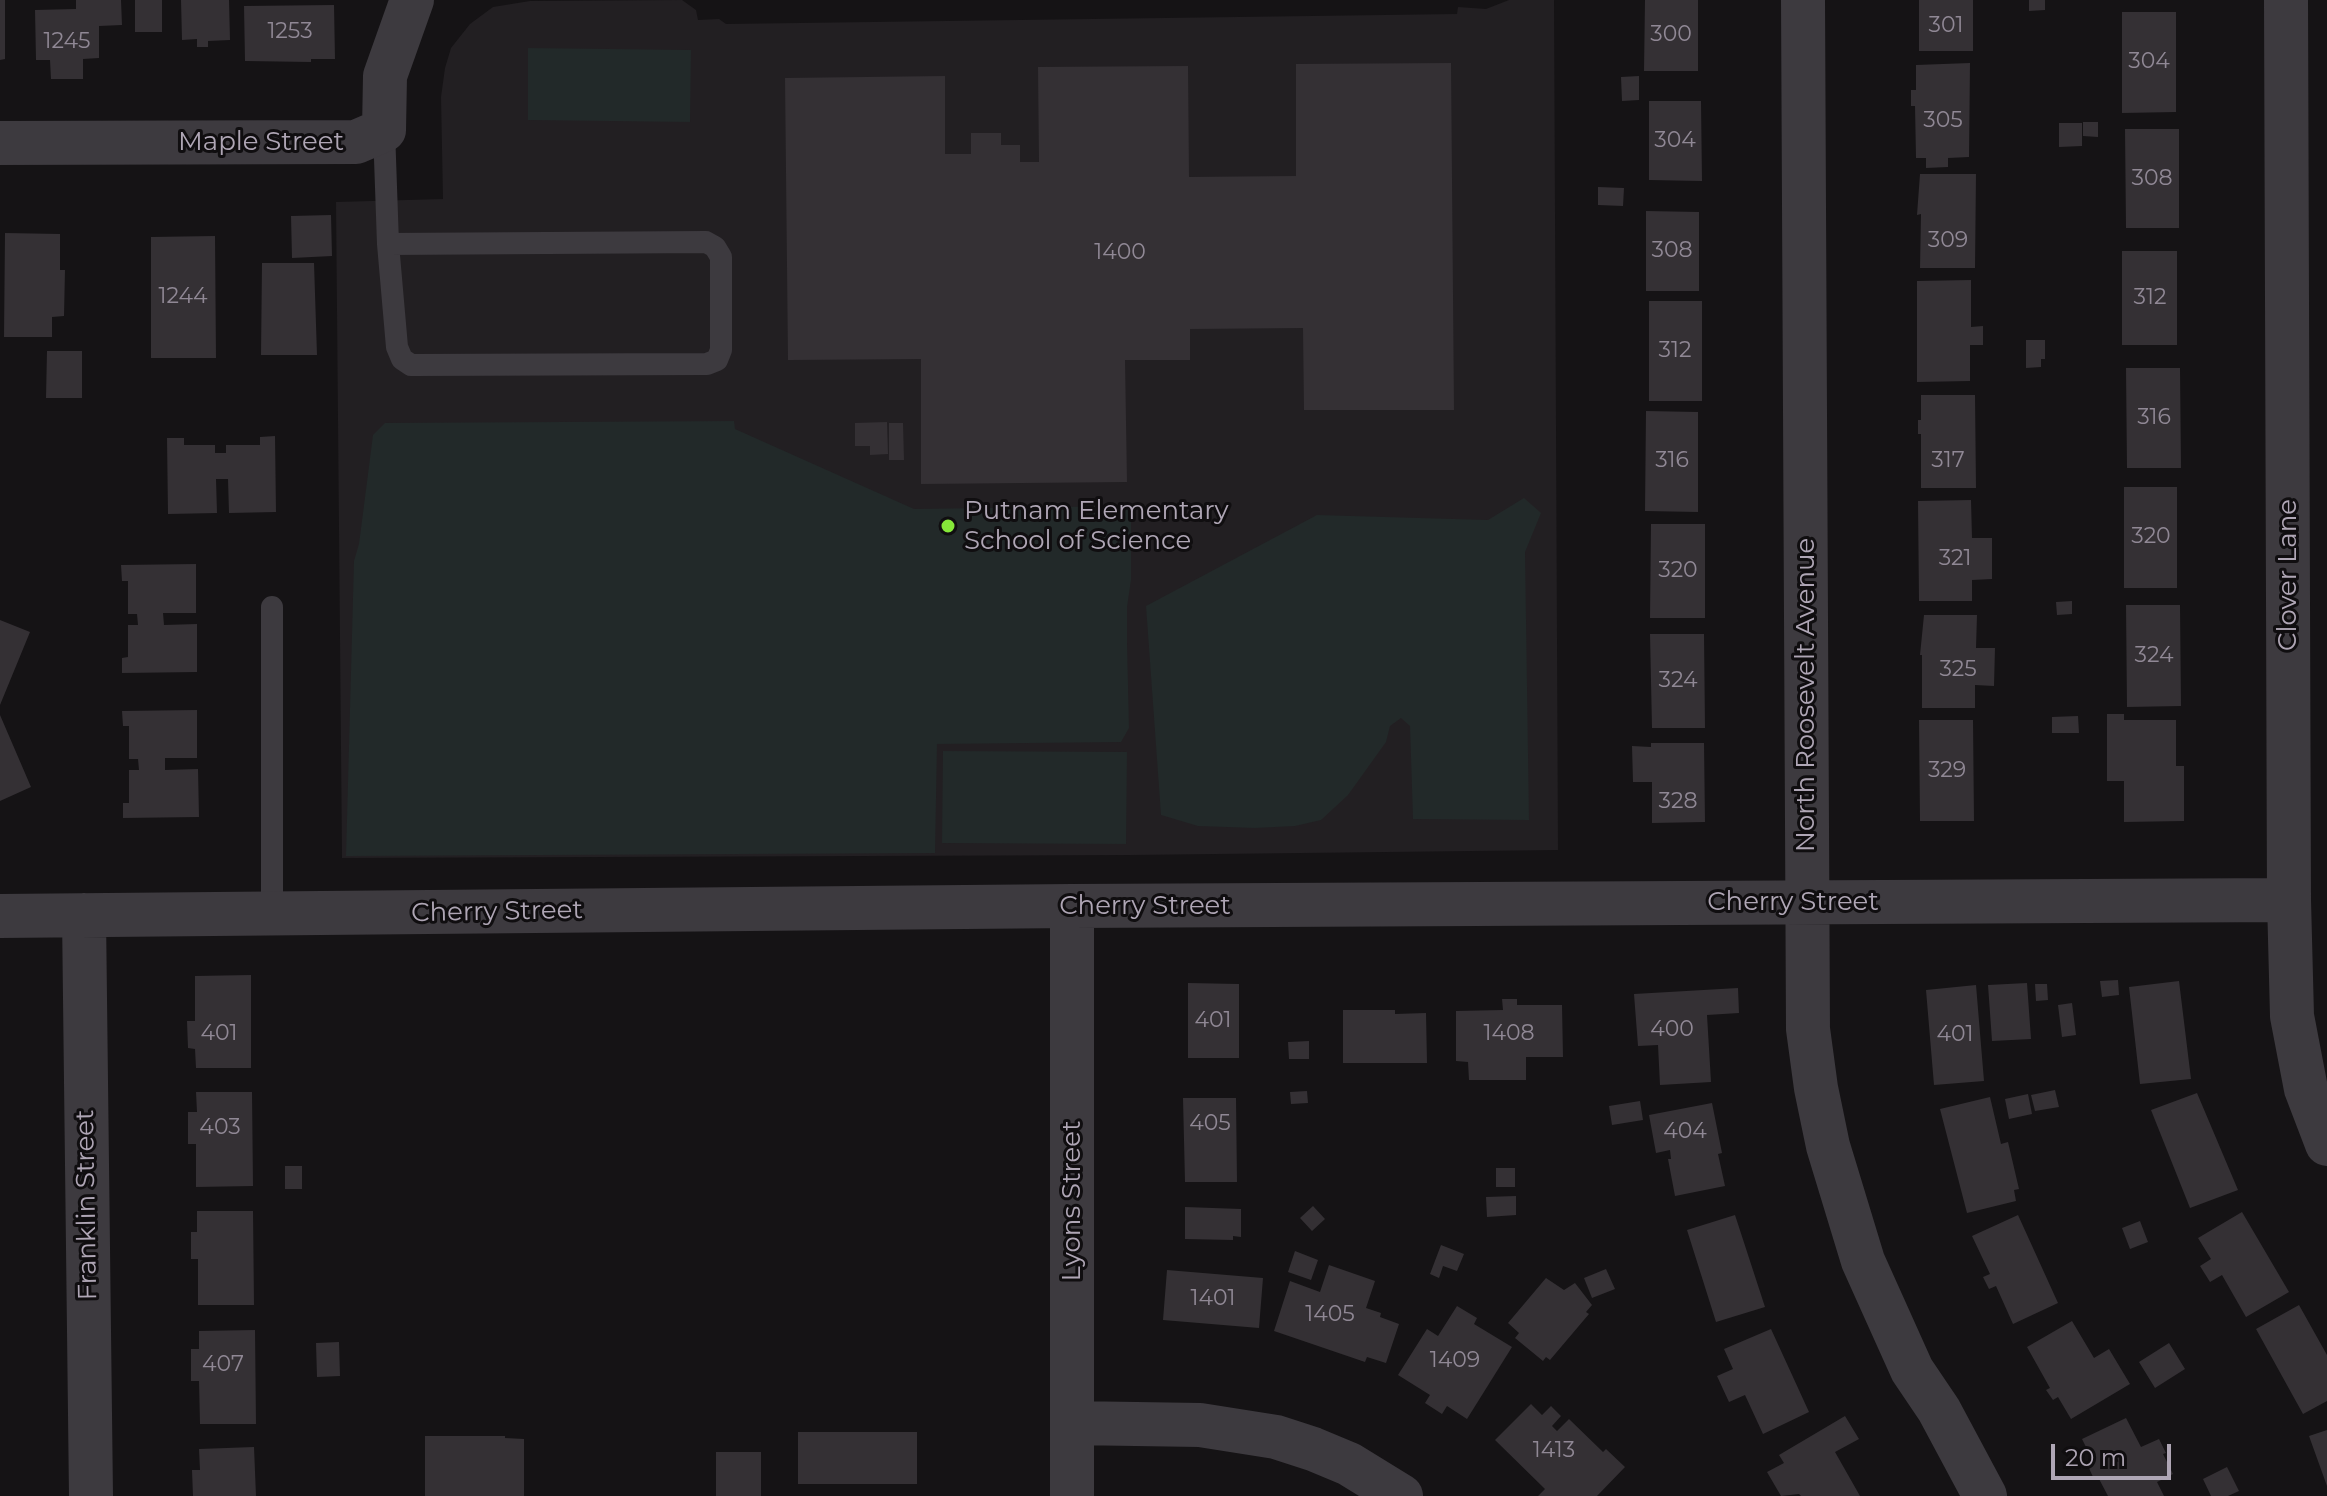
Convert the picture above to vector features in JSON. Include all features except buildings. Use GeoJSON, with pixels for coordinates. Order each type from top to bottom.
{"type":"FeatureCollection","features":[{"type":"Feature","properties":{"kind":"street"},"geometry":{"type":"LineString","coordinates":[[384,130],[385,76],[412,0]]}},
{"type":"Feature","properties":{"kind":"street","name":"North Roosevelt Avenue"},"geometry":{"type":"LineString","coordinates":[[1803,0],[1808,1029],[1828,1146],[1863,1261],[1912,1370],[1939,1410],[1985,1496]]}},
{"type":"Feature","properties":{"kind":"street","name":"Clover Lane"},"geometry":{"type":"LineString","coordinates":[[2286,0],[2292,1016],[2310,1100],[2327,1144]]}},
{"type":"Feature","properties":{"kind":"street","name":"Maple Street"},"geometry":{"type":"LineString","coordinates":[[0,143],[356,142],[384,130]]}},
{"type":"Feature","properties":{"kind":"street","name":"Cherry Street"},"geometry":{"type":"LineString","coordinates":[[0,916],[1072,906],[2289,900]]}},
{"type":"Feature","properties":{"kind":"street","name":"Lyons Street"},"geometry":{"type":"LineString","coordinates":[[1072,906],[1072,1496]]}},
{"type":"Feature","properties":{"kind":"street","name":"Franklin Street"},"geometry":{"type":"LineString","coordinates":[[84,915],[91,1496]]}},
{"type":"Feature","properties":{"kind":"street"},"geometry":{"type":"LineString","coordinates":[[1072,1423],[1200,1425],[1276,1437],[1349,1464],[1401,1496]]}},
{"type":"Feature","properties":{"kind":"lane"},"geometry":{"type":"LineString","coordinates":[[384,130],[388,244],[397,347],[402,359],[411,365],[707,364],[717,360],[721,350],[721,257],[715,247],[706,242],[388,244]]}},
{"type":"Feature","properties":{"kind":"lane"},"geometry":{"type":"LineString","coordinates":[[272,607],[272,914]]}},
{"type":"Feature","properties":{"kind":"shaded area","name":"Putnam Elementary School of Science"},"geometry":{"type":"Polygon","coordinates":[[[682,0],[696,10],[698,20],[719,19],[726,24],[1457,14],[1458,7],[1486,9],[1509,0],[1554,0],[1558,850],[342,858],[336,202],[443,199],[441,97],[445,68],[451,48],[470,24],[493,7],[530,1],[682,0]]]}},
{"type":"Feature","properties":{"kind":"shaded area"},"geometry":{"type":"Polygon","coordinates":[[[528,48],[691,50],[690,122],[528,120],[528,48]]]}},
{"type":"Feature","properties":{"kind":"shaded area"},"geometry":{"type":"Polygon","coordinates":[[[734,421],[735,429],[914,509],[1131,506],[1131,580],[1127,607],[1129,728],[1121,742],[937,744],[935,853],[346,856],[354,561],[359,544],[373,435],[385,423],[734,421]]]}},
{"type":"Feature","properties":{"kind":"shaded area"},"geometry":{"type":"Polygon","coordinates":[[[1524,498],[1541,513],[1525,552],[1529,820],[1413,819],[1410,726],[1401,718],[1390,726],[1386,742],[1348,795],[1321,820],[1295,826],[1255,828],[1198,826],[1161,815],[1146,606],[1317,515],[1488,520],[1524,498]]]}},
{"type":"Feature","properties":{"kind":"shaded area"},"geometry":{"type":"Polygon","coordinates":[[[943,751],[1127,752],[1126,844],[942,843],[943,751]]]}},
{"type":"Feature","properties":{"kind":"place","name":"Putnam Elementary School of Science"},"geometry":{"type":"Point","coordinates":[948,526]}}]}
